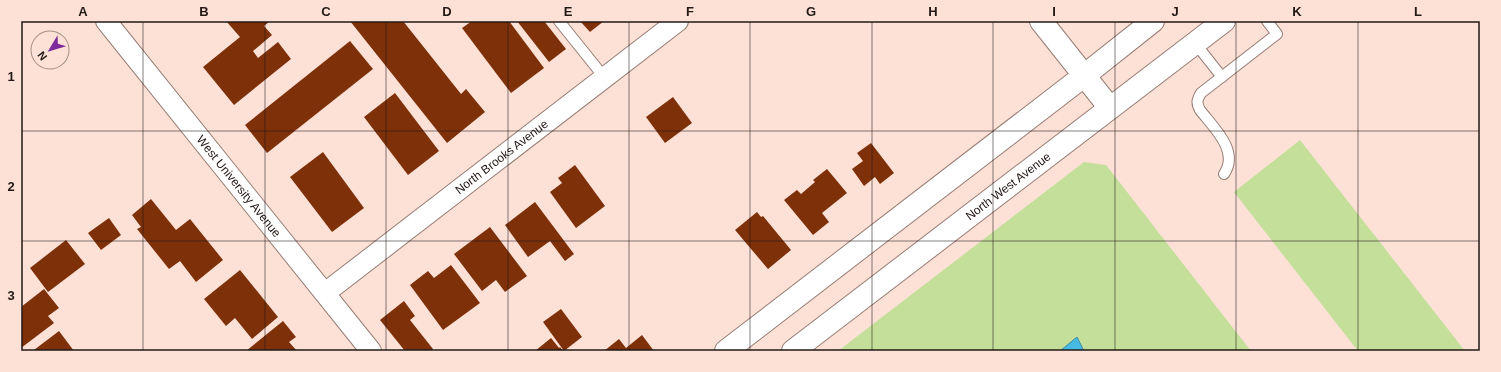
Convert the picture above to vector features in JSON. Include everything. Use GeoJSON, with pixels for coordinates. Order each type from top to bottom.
{"type":"FeatureCollection","features":[{"type":"Feature","properties":{"kind":"main road"},"geometry":{"type":"LineString","coordinates":[[1040,21],[1085,75],[1110,108]]}},
{"type":"Feature","properties":{"kind":"main road"},"geometry":{"type":"LineString","coordinates":[[726,351],[1153,21]]}},
{"type":"Feature","properties":{"kind":"main road","name":"North West Avenue"},"geometry":{"type":"LineString","coordinates":[[793,351],[1224,21]]}},
{"type":"Feature","properties":{"kind":"street","name":"West University Avenue"},"geometry":{"type":"LineString","coordinates":[[106,21],[371,351]]}},
{"type":"Feature","properties":{"kind":"street","name":"North Brooks Avenue"},"geometry":{"type":"LineString","coordinates":[[325,293],[678,21]]}},
{"type":"Feature","properties":{"kind":"lane"},"geometry":{"type":"LineString","coordinates":[[559,21],[604,77]]}},
{"type":"Feature","properties":{"kind":"lane"},"geometry":{"type":"LineString","coordinates":[[1224,174],[1229,163],[1226,144],[1197,104],[1197,99],[1201,93],[1277,34],[1267,21]]}},
{"type":"Feature","properties":{"kind":"lane"},"geometry":{"type":"LineString","coordinates":[[1196,43],[1222,76]]}},
{"type":"Feature","properties":{"kind":"green space"},"geometry":{"type":"Polygon","coordinates":[[[1300,140],[1465,351],[1358,351],[1234,192],[1300,140]]]}},
{"type":"Feature","properties":{"kind":"green space"},"geometry":{"type":"Polygon","coordinates":[[[1084,162],[1106,165],[1251,351],[838,351],[1084,162]]]}},
{"type":"Feature","properties":{"kind":"water"},"geometry":{"type":"Polygon","coordinates":[[[1077,337],[1084,351],[1060,351],[1077,337]]]}},
{"type":"Feature","properties":{"kind":"building"},"geometry":{"type":"Polygon","coordinates":[[[226,21],[270,21],[264,26],[272,35],[253,51],[258,58],[278,42],[291,59],[234,105],[203,67],[240,37],[226,21]]]}},
{"type":"Feature","properties":{"kind":"building"},"geometry":{"type":"Polygon","coordinates":[[[350,21],[403,21],[461,94],[466,89],[485,112],[447,143],[350,21]]]}},
{"type":"Feature","properties":{"kind":"building"},"geometry":{"type":"Polygon","coordinates":[[[472,21],[509,21],[544,68],[511,93],[462,28],[472,21]]]}},
{"type":"Feature","properties":{"kind":"building"},"geometry":{"type":"Polygon","coordinates":[[[517,21],[544,21],[566,49],[549,62],[517,21]]]}},
{"type":"Feature","properties":{"kind":"building"},"geometry":{"type":"Polygon","coordinates":[[[580,21],[604,21],[590,32],[580,21]]]}},
{"type":"Feature","properties":{"kind":"building"},"geometry":{"type":"Polygon","coordinates":[[[350,41],[373,69],[267,153],[245,125],[350,41]]]}},
{"type":"Feature","properties":{"kind":"building"},"geometry":{"type":"Polygon","coordinates":[[[395,93],[439,151],[408,175],[364,117],[395,93]]]}},
{"type":"Feature","properties":{"kind":"building"},"geometry":{"type":"Polygon","coordinates":[[[673,97],[692,123],[665,143],[646,117],[673,97]]]}},
{"type":"Feature","properties":{"kind":"building"},"geometry":{"type":"Polygon","coordinates":[[[871,143],[894,173],[880,184],[875,177],[864,186],[852,169],[863,161],[857,153],[871,143]]]}},
{"type":"Feature","properties":{"kind":"building"},"geometry":{"type":"Polygon","coordinates":[[[323,152],[364,208],[332,232],[290,177],[323,152]]]}},
{"type":"Feature","properties":{"kind":"building"},"geometry":{"type":"Polygon","coordinates":[[[575,165],[605,206],[576,228],[550,192],[562,183],[558,178],[575,165]]]}},
{"type":"Feature","properties":{"kind":"building"},"geometry":{"type":"Polygon","coordinates":[[[827,169],[847,193],[822,213],[829,222],[813,235],[784,200],[797,190],[801,194],[815,182],[813,180],[827,169]]]}},
{"type":"Feature","properties":{"kind":"building"},"geometry":{"type":"Polygon","coordinates":[[[151,199],[176,230],[190,219],[223,260],[196,282],[180,261],[169,269],[137,229],[141,227],[132,215],[151,199]]]}},
{"type":"Feature","properties":{"kind":"building"},"geometry":{"type":"Polygon","coordinates":[[[535,202],[574,254],[565,261],[550,241],[528,257],[505,225],[535,202]]]}},
{"type":"Feature","properties":{"kind":"building"},"geometry":{"type":"Polygon","coordinates":[[[757,212],[761,217],[763,216],[791,250],[768,269],[735,230],[757,212]]]}},
{"type":"Feature","properties":{"kind":"building"},"geometry":{"type":"Polygon","coordinates":[[[109,218],[121,235],[101,250],[88,233],[109,218]]]}},
{"type":"Feature","properties":{"kind":"building"},"geometry":{"type":"Polygon","coordinates":[[[490,227],[527,276],[505,292],[496,280],[482,291],[454,254],[490,227]]]}},
{"type":"Feature","properties":{"kind":"building"},"geometry":{"type":"Polygon","coordinates":[[[66,240],[85,264],[48,292],[30,268],[66,240]]]}},
{"type":"Feature","properties":{"kind":"building"},"geometry":{"type":"Polygon","coordinates":[[[451,265],[480,303],[443,330],[410,285],[428,271],[434,278],[451,265]]]}},
{"type":"Feature","properties":{"kind":"building"},"geometry":{"type":"Polygon","coordinates":[[[240,270],[278,317],[252,339],[235,318],[226,326],[204,299],[240,270]]]}},
{"type":"Feature","properties":{"kind":"building"},"geometry":{"type":"Polygon","coordinates":[[[44,289],[59,308],[48,316],[54,323],[21,348],[21,307],[44,289]]]}},
{"type":"Feature","properties":{"kind":"building"},"geometry":{"type":"Polygon","coordinates":[[[404,301],[415,316],[410,320],[433,349],[431,351],[405,351],[380,320],[404,301]]]}},
{"type":"Feature","properties":{"kind":"building"},"geometry":{"type":"Polygon","coordinates":[[[561,309],[582,337],[564,351],[543,322],[561,309]]]}},
{"type":"Feature","properties":{"kind":"building"},"geometry":{"type":"Polygon","coordinates":[[[283,321],[296,337],[289,342],[297,351],[246,351],[283,321]]]}},
{"type":"Feature","properties":{"kind":"building"},"geometry":{"type":"Polygon","coordinates":[[[59,331],[74,351],[34,350],[59,331]]]}},
{"type":"Feature","properties":{"kind":"building"},"geometry":{"type":"Polygon","coordinates":[[[642,335],[654,351],[604,351],[619,339],[626,348],[642,335]]]}},
{"type":"Feature","properties":{"kind":"building"},"geometry":{"type":"Polygon","coordinates":[[[551,338],[563,351],[535,351],[551,338]]]}}]}
